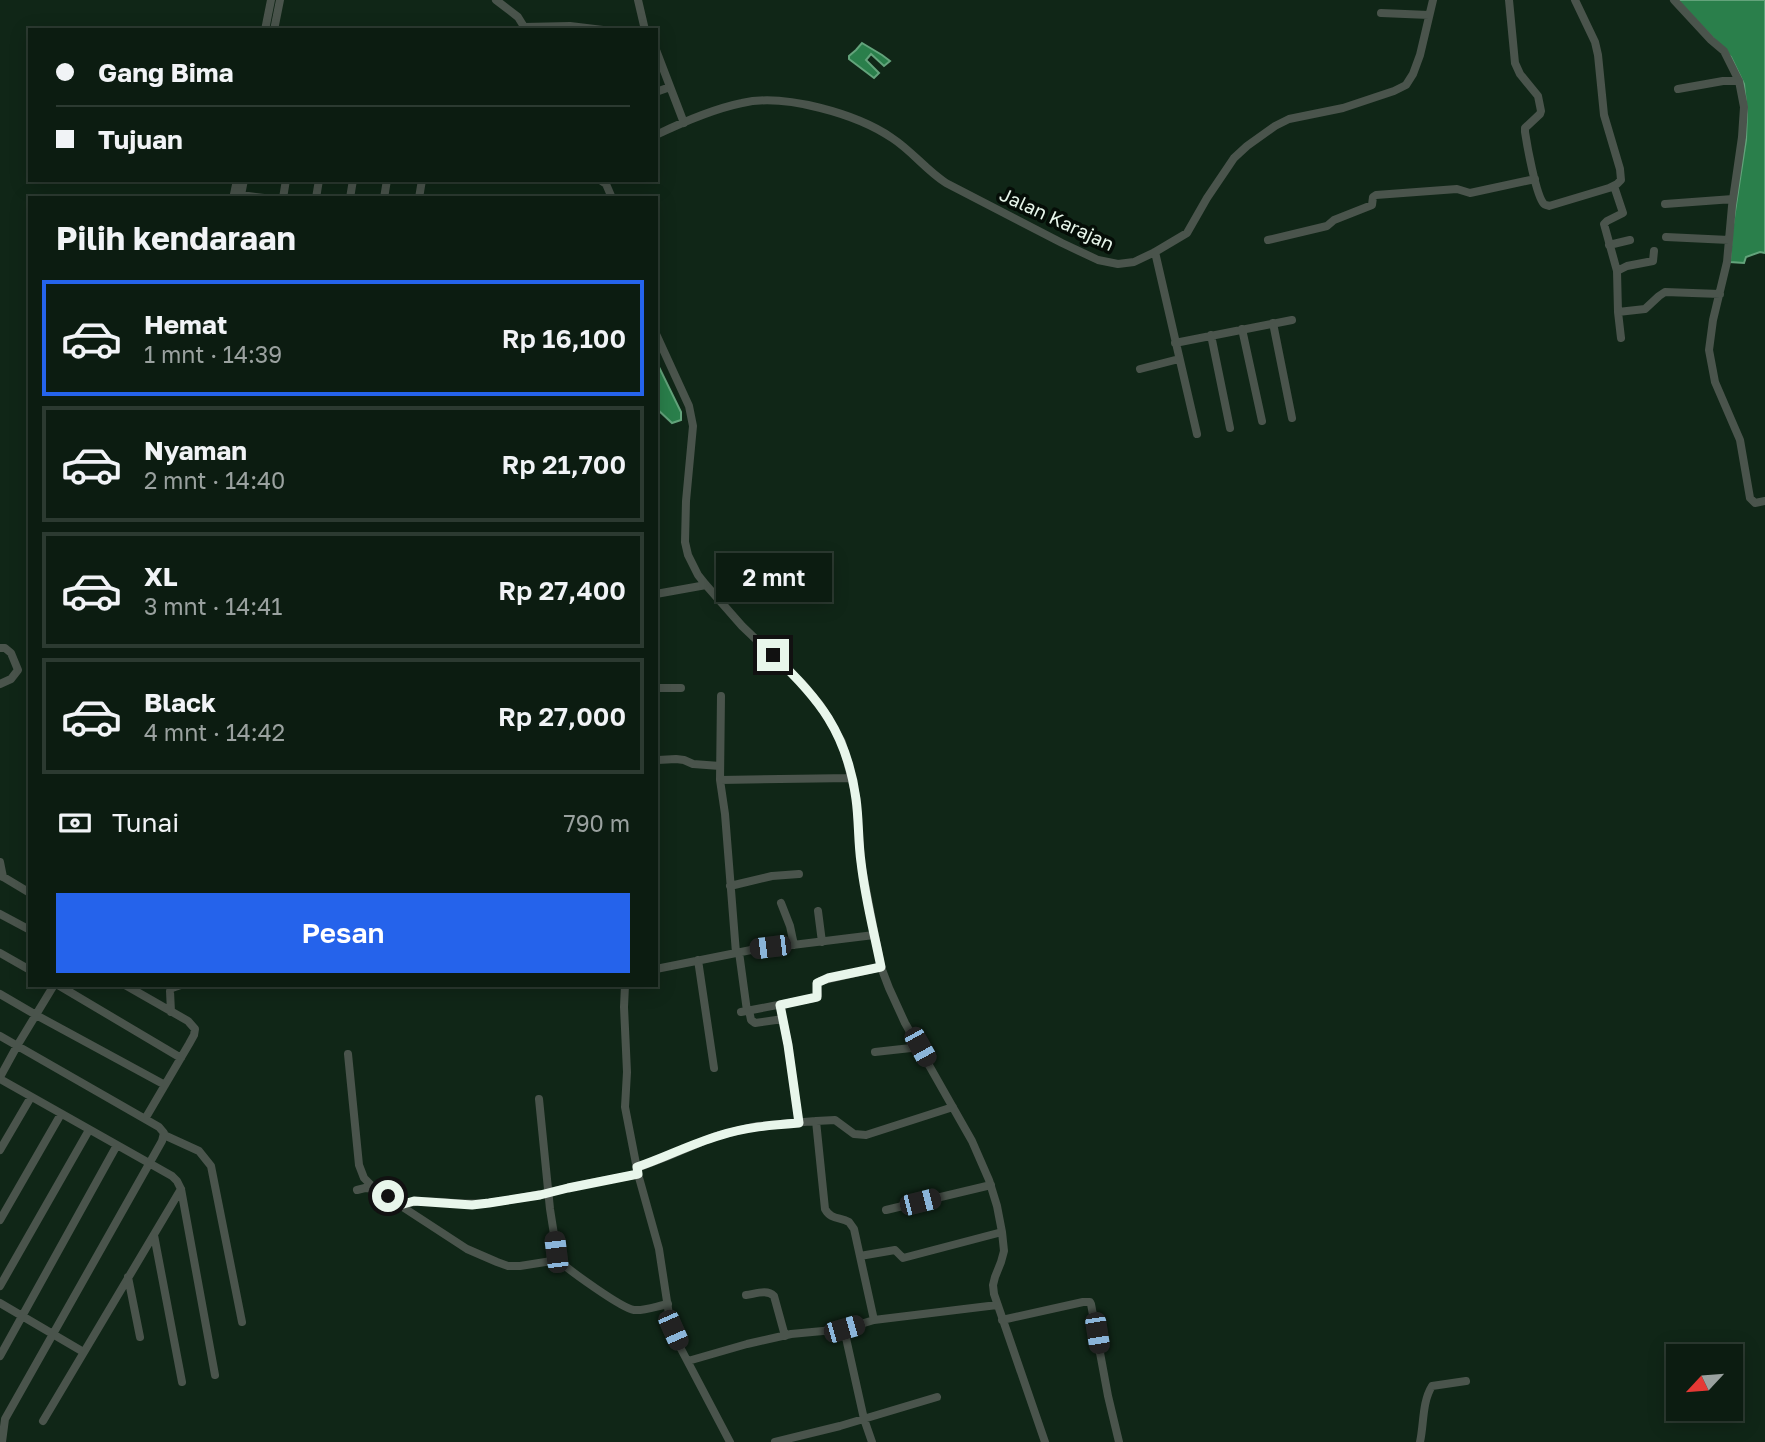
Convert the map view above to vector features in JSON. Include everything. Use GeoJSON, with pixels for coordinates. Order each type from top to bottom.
{"type":"FeatureCollection","features":[{"type":"Feature","properties":{"kind":"street"},"geometry":{"type":"LineString","coordinates":[[265,28],[271,0]]}},
{"type":"Feature","properties":{"kind":"street"},"geometry":{"type":"LineString","coordinates":[[274,28],[280,0]]}},
{"type":"Feature","properties":{"kind":"street"},"geometry":{"type":"LineString","coordinates":[[496,0],[518,17],[524,28]]}},
{"type":"Feature","properties":{"kind":"street"},"geometry":{"type":"LineString","coordinates":[[638,0],[645,28]]}},
{"type":"Feature","properties":{"kind":"street","name":"Jalan Karajan"},"geometry":{"type":"LineString","coordinates":[[658,134],[684,122],[743,102],[765,100],[834,111],[889,135],[911,152],[934,176],[946,183],[1098,260],[1123,264],[1154,253],[1187,233],[1234,158],[1275,126],[1289,119],[1370,100],[1406,85],[1420,55],[1433,0]]}},
{"type":"Feature","properties":{"kind":"street"},"geometry":{"type":"LineString","coordinates":[[1509,0],[1517,69],[1540,103],[1540,114],[1525,128],[1525,132],[1542,202],[1549,206],[1614,186],[1621,180],[1604,115],[1595,42],[1575,0]]}},
{"type":"Feature","properties":{"kind":"street"},"geometry":{"type":"LineString","coordinates":[[1674,0],[1724,51],[1740,81],[1744,107],[1742,138],[1726,268],[1710,340],[1710,360],[1717,388],[1740,440],[1751,500],[1755,503],[1765,501]]}},
{"type":"Feature","properties":{"kind":"street"},"geometry":{"type":"LineString","coordinates":[[1381,13],[1429,15]]}},
{"type":"Feature","properties":{"kind":"street"},"geometry":{"type":"LineString","coordinates":[[540,28],[586,28]]}},
{"type":"Feature","properties":{"kind":"street"},"geometry":{"type":"LineString","coordinates":[[658,55],[684,122]]}},
{"type":"Feature","properties":{"kind":"street"},"geometry":{"type":"LineString","coordinates":[[1678,89],[1723,81],[1740,81]]}},
{"type":"Feature","properties":{"kind":"street"},"geometry":{"type":"LineString","coordinates":[[658,91],[670,87]]}},
{"type":"Feature","properties":{"kind":"street"},"geometry":{"type":"LineString","coordinates":[[1268,240],[1327,226],[1334,219],[1372,205],[1376,195],[1457,189],[1470,193],[1535,179]]}},
{"type":"Feature","properties":{"kind":"street"},"geometry":{"type":"LineString","coordinates":[[237,182],[234,194],[248,196]]}},
{"type":"Feature","properties":{"kind":"street"},"geometry":{"type":"LineString","coordinates":[[240,195],[243,182]]}},
{"type":"Feature","properties":{"kind":"street"},"geometry":{"type":"LineString","coordinates":[[1614,186],[1623,213],[1604,224],[1617,271],[1621,338]]}},
{"type":"Feature","properties":{"kind":"street"},"geometry":{"type":"LineString","coordinates":[[1665,204],[1733,199]]}},
{"type":"Feature","properties":{"kind":"street"},"geometry":{"type":"LineString","coordinates":[[1666,237],[1729,240]]}},
{"type":"Feature","properties":{"kind":"street"},"geometry":{"type":"LineString","coordinates":[[1609,245],[1630,240]]}},
{"type":"Feature","properties":{"kind":"street"},"geometry":{"type":"LineString","coordinates":[[1617,271],[1627,266],[1653,261],[1654,251]]}},
{"type":"Feature","properties":{"kind":"street"},"geometry":{"type":"LineString","coordinates":[[1154,253],[1197,434]]}},
{"type":"Feature","properties":{"kind":"street"},"geometry":{"type":"LineString","coordinates":[[1618,312],[1646,309],[1665,292],[1720,294]]}},
{"type":"Feature","properties":{"kind":"street"},"geometry":{"type":"LineString","coordinates":[[1175,343],[1292,320]]}},
{"type":"Feature","properties":{"kind":"street"},"geometry":{"type":"LineString","coordinates":[[1273,323],[1293,418]]}},
{"type":"Feature","properties":{"kind":"street"},"geometry":{"type":"LineString","coordinates":[[1242,329],[1262,421]]}},
{"type":"Feature","properties":{"kind":"street"},"geometry":{"type":"LineString","coordinates":[[1211,335],[1230,428]]}},
{"type":"Feature","properties":{"kind":"street"},"geometry":{"type":"LineString","coordinates":[[658,338],[690,406],[692,416],[686,501],[685,542],[688,555],[698,575],[742,626],[803,684],[821,706],[842,742],[852,778],[861,863],[881,967],[905,1023],[972,1141],[991,1185],[1002,1232],[1003,1257],[993,1285],[997,1305],[1045,1442]]}},
{"type":"Feature","properties":{"kind":"street"},"geometry":{"type":"LineString","coordinates":[[1140,369],[1179,359]]}},
{"type":"Feature","properties":{"kind":"street"},"geometry":{"type":"LineString","coordinates":[[658,594],[706,585]]}},
{"type":"Feature","properties":{"kind":"street"},"geometry":{"type":"LineString","coordinates":[[0,648],[11,653],[18,670],[12,679],[0,684]]}},
{"type":"Feature","properties":{"kind":"street"},"geometry":{"type":"LineString","coordinates":[[658,688],[681,688]]}},
{"type":"Feature","properties":{"kind":"street"},"geometry":{"type":"LineString","coordinates":[[721,696],[720,780],[737,953],[746,1011],[755,1023],[783,1019]]}},
{"type":"Feature","properties":{"kind":"street"},"geometry":{"type":"LineString","coordinates":[[658,760],[676,759],[693,764],[720,766]]}},
{"type":"Feature","properties":{"kind":"street"},"geometry":{"type":"LineString","coordinates":[[720,780],[852,778]]}},
{"type":"Feature","properties":{"kind":"street"},"geometry":{"type":"LineString","coordinates":[[0,862],[2,876],[28,892]]}},
{"type":"Feature","properties":{"kind":"street"},"geometry":{"type":"LineString","coordinates":[[730,886],[772,876],[799,874]]}},
{"type":"Feature","properties":{"kind":"street"},"geometry":{"type":"LineString","coordinates":[[780,903],[790,926],[794,945]]}},
{"type":"Feature","properties":{"kind":"street"},"geometry":{"type":"LineString","coordinates":[[818,911],[822,942]]}},
{"type":"Feature","properties":{"kind":"street"},"geometry":{"type":"LineString","coordinates":[[0,914],[28,929]]}},
{"type":"Feature","properties":{"kind":"street"},"geometry":{"type":"LineString","coordinates":[[658,969],[737,953],[874,935]]}},
{"type":"Feature","properties":{"kind":"street"},"geometry":{"type":"LineString","coordinates":[[0,953],[28,969]]}},
{"type":"Feature","properties":{"kind":"street"},"geometry":{"type":"LineString","coordinates":[[698,960],[714,1068]]}},
{"type":"Feature","properties":{"kind":"street"},"geometry":{"type":"LineString","coordinates":[[746,1011],[817,997],[817,983],[828,978],[881,967]]}},
{"type":"Feature","properties":{"kind":"street"},"geometry":{"type":"LineString","coordinates":[[57,987],[36,1015],[0,1078],[177,1181],[181,1189],[215,1375]]}},
{"type":"Feature","properties":{"kind":"street"},"geometry":{"type":"LineString","coordinates":[[60,987],[181,1058]]}},
{"type":"Feature","properties":{"kind":"street"},"geometry":{"type":"LineString","coordinates":[[128,987],[188,1021],[195,1029],[145,1119]]}},
{"type":"Feature","properties":{"kind":"street"},"geometry":{"type":"LineString","coordinates":[[625,987],[625,1107],[638,1171],[659,1249],[673,1330],[730,1442]]}},
{"type":"Feature","properties":{"kind":"street"},"geometry":{"type":"LineString","coordinates":[[170,988],[171,1012]]}},
{"type":"Feature","properties":{"kind":"street"},"geometry":{"type":"LineString","coordinates":[[0,994],[165,1085]]}},
{"type":"Feature","properties":{"kind":"street"},"geometry":{"type":"LineString","coordinates":[[780,1005],[799,1123]]}},
{"type":"Feature","properties":{"kind":"street"},"geometry":{"type":"LineString","coordinates":[[0,1037],[162,1129],[164,1135],[5,1419],[2,1442]]}},
{"type":"Feature","properties":{"kind":"street"},"geometry":{"type":"LineString","coordinates":[[876,1052],[920,1047]]}},
{"type":"Feature","properties":{"kind":"street"},"geometry":{"type":"LineString","coordinates":[[348,1054],[359,1164],[364,1178],[375,1189],[467,1250],[497,1262],[520,1266],[558,1260],[601,1292],[631,1309],[668,1304]]}},
{"type":"Feature","properties":{"kind":"street"},"geometry":{"type":"LineString","coordinates":[[0,1150],[31,1097]]}},
{"type":"Feature","properties":{"kind":"street"},"geometry":{"type":"LineString","coordinates":[[539,1099],[558,1260]]}},
{"type":"Feature","properties":{"kind":"street"},"geometry":{"type":"LineString","coordinates":[[400,1205],[414,1201],[472,1205],[549,1193],[638,1171],[716,1136],[757,1126],[835,1121],[854,1134],[866,1135],[953,1107]]}},
{"type":"Feature","properties":{"kind":"street"},"geometry":{"type":"LineString","coordinates":[[0,1220],[61,1114]]}},
{"type":"Feature","properties":{"kind":"street"},"geometry":{"type":"LineString","coordinates":[[816,1121],[825,1209],[830,1216],[852,1224],[874,1320]]}},
{"type":"Feature","properties":{"kind":"street"},"geometry":{"type":"LineString","coordinates":[[0,1286],[89,1130]]}},
{"type":"Feature","properties":{"kind":"street"},"geometry":{"type":"LineString","coordinates":[[164,1135],[199,1151],[211,1166],[242,1322]]}},
{"type":"Feature","properties":{"kind":"street"},"geometry":{"type":"LineString","coordinates":[[0,1356],[117,1145]]}},
{"type":"Feature","properties":{"kind":"street"},"geometry":{"type":"LineString","coordinates":[[886,1210],[991,1185]]}},
{"type":"Feature","properties":{"kind":"street"},"geometry":{"type":"LineString","coordinates":[[43,1421],[181,1189]]}},
{"type":"Feature","properties":{"kind":"street"},"geometry":{"type":"LineString","coordinates":[[357,1190],[375,1189]]}},
{"type":"Feature","properties":{"kind":"street"},"geometry":{"type":"LineString","coordinates":[[860,1256],[895,1250],[904,1258],[1002,1232]]}},
{"type":"Feature","properties":{"kind":"street"},"geometry":{"type":"LineString","coordinates":[[154,1235],[182,1382]]}},
{"type":"Feature","properties":{"kind":"street"},"geometry":{"type":"LineString","coordinates":[[128,1277],[140,1337]]}},
{"type":"Feature","properties":{"kind":"street"},"geometry":{"type":"LineString","coordinates":[[746,1296],[767,1292],[774,1296],[785,1336]]}},
{"type":"Feature","properties":{"kind":"street"},"geometry":{"type":"LineString","coordinates":[[1002,1321],[1087,1302],[1091,1304],[1119,1442]]}},
{"type":"Feature","properties":{"kind":"street"},"geometry":{"type":"LineString","coordinates":[[0,1303],[80,1350]]}},
{"type":"Feature","properties":{"kind":"street"},"geometry":{"type":"LineString","coordinates":[[688,1361],[785,1336],[844,1329],[874,1320],[997,1305]]}},
{"type":"Feature","properties":{"kind":"street"},"geometry":{"type":"LineString","coordinates":[[844,1329],[864,1419],[872,1442]]}},
{"type":"Feature","properties":{"kind":"street"},"geometry":{"type":"LineString","coordinates":[[1420,1442],[1426,1403],[1432,1386],[1466,1381]]}},
{"type":"Feature","properties":{"kind":"street"},"geometry":{"type":"LineString","coordinates":[[775,1442],[864,1419],[937,1396]]}},
{"type":"Feature","properties":{"kind":"shaded area"},"geometry":{"type":"Polygon","coordinates":[[[1677,0],[1765,0],[1765,253],[1746,257],[1744,263],[1730,262],[1746,140],[1744,84],[1731,57],[1677,0]]]}},
{"type":"Feature","properties":{"kind":"shaded area"},"geometry":{"type":"Polygon","coordinates":[[[862,43],[890,61],[884,66],[871,54],[866,60],[879,73],[874,78],[849,59],[862,43]]]}},
{"type":"Feature","properties":{"kind":"shaded area"},"geometry":{"type":"Polygon","coordinates":[[[658,365],[681,412],[681,420],[672,423],[658,410],[658,365]]]}},
{"type":"Feature","properties":{"kind":"route"},"geometry":{"type":"LineString","coordinates":[[388,1196],[400,1205],[414,1201],[472,1205],[540,1195],[638,1174],[637,1167],[716,1136],[757,1126],[799,1123],[780,1005],[817,997],[817,983],[828,978],[881,967],[861,863],[856,796],[842,742],[821,706],[773,655]]}}]}
